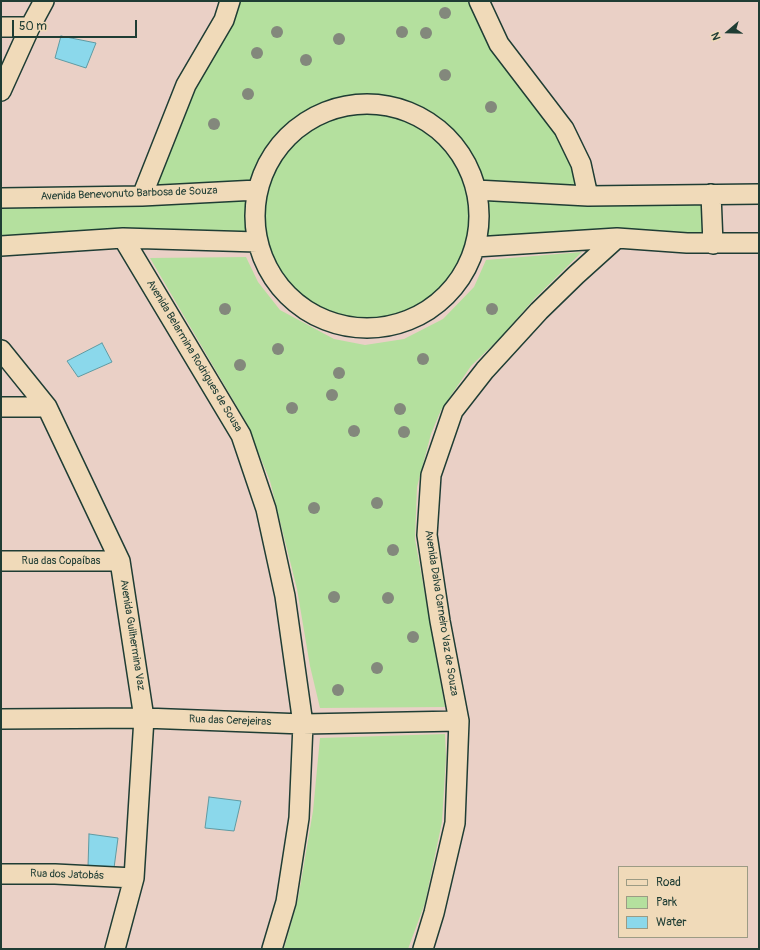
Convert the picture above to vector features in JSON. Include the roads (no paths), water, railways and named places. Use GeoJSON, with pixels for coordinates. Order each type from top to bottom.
{"type":"FeatureCollection","features":[{"type":"Feature","properties":{"kind":"street"},"geometry":{"type":"LineString","coordinates":[[1,91],[30,27],[44,1]]}},
{"type":"Feature","properties":{"kind":"street"},"geometry":{"type":"LineString","coordinates":[[142,196],[186,85],[224,20],[230,1]]}},
{"type":"Feature","properties":{"kind":"street"},"geometry":{"type":"LineString","coordinates":[[479,1],[499,44],[564,128],[581,164],[588,196]]}},
{"type":"Feature","properties":{"kind":"street"},"geometry":{"type":"LineString","coordinates":[[1,27],[30,27]]}},
{"type":"Feature","properties":{"kind":"street"},"geometry":{"type":"LineString","coordinates":[[366,103],[403,110],[436,128],[461,155],[476,190],[479,218],[475,247],[459,280],[434,307],[401,324],[364,329],[328,322],[296,304],[271,276],[257,242],[254,216],[257,190],[272,155],[297,128],[329,109],[366,103]]}},
{"type":"Feature","properties":{"kind":"street","name":"Avenida Benevonuto Barbosa de Souza"},"geometry":{"type":"LineString","coordinates":[[1,198],[142,196],[257,190]]}},
{"type":"Feature","properties":{"kind":"street"},"geometry":{"type":"LineString","coordinates":[[476,190],[588,196],[759,194]]}},
{"type":"Feature","properties":{"kind":"street"},"geometry":{"type":"LineString","coordinates":[[711,194],[713,244]]}},
{"type":"Feature","properties":{"kind":"street"},"geometry":{"type":"LineString","coordinates":[[1,246],[123,238],[257,242]]}},
{"type":"Feature","properties":{"kind":"street","name":"Avenida Belarmina Rodrigues de Sousa"},"geometry":{"type":"LineString","coordinates":[[123,238],[242,435],[266,509],[286,596],[303,724],[299,818],[286,902],[272,949]]}},
{"type":"Feature","properties":{"kind":"street"},"geometry":{"type":"LineString","coordinates":[[475,247],[617,238],[687,243],[759,244]]}},
{"type":"Feature","properties":{"kind":"street","name":"Avenida Dalva Carneiro Vaz de Souza"},"geometry":{"type":"LineString","coordinates":[[423,949],[434,913],[455,823],[459,721],[440,621],[427,535],[430,475],[453,412],[485,370],[565,285],[617,238]]}},
{"type":"Feature","properties":{"kind":"street","name":"Avenida Guilhermina Vaz"},"geometry":{"type":"LineString","coordinates":[[1,350],[47,407],[120,561],[144,718],[134,878],[115,949]]}},
{"type":"Feature","properties":{"kind":"street"},"geometry":{"type":"LineString","coordinates":[[1,407],[47,407]]}},
{"type":"Feature","properties":{"kind":"street","name":"Rua das Copaíbas"},"geometry":{"type":"LineString","coordinates":[[1,561],[120,561]]}},
{"type":"Feature","properties":{"kind":"street","name":"Rua das Cerejeiras"},"geometry":{"type":"LineString","coordinates":[[1,718],[144,718],[303,724],[459,721]]}},
{"type":"Feature","properties":{"kind":"street","name":"Rua dos Jatobás"},"geometry":{"type":"LineString","coordinates":[[1,874],[55,874],[134,878]]}},
{"type":"Feature","properties":{"kind":"water"},"geometry":{"type":"Polygon","coordinates":[[[61,36],[96,43],[86,68],[55,58],[61,36]]]}},
{"type":"Feature","properties":{"kind":"water"},"geometry":{"type":"Polygon","coordinates":[[[102,343],[112,362],[78,377],[67,361],[102,343]]]}},
{"type":"Feature","properties":{"kind":"water"},"geometry":{"type":"Polygon","coordinates":[[[209,797],[241,801],[234,831],[205,828],[209,797]]]}},
{"type":"Feature","properties":{"kind":"water"},"geometry":{"type":"Polygon","coordinates":[[[89,834],[118,838],[114,868],[88,867],[89,834]]]}}]}
